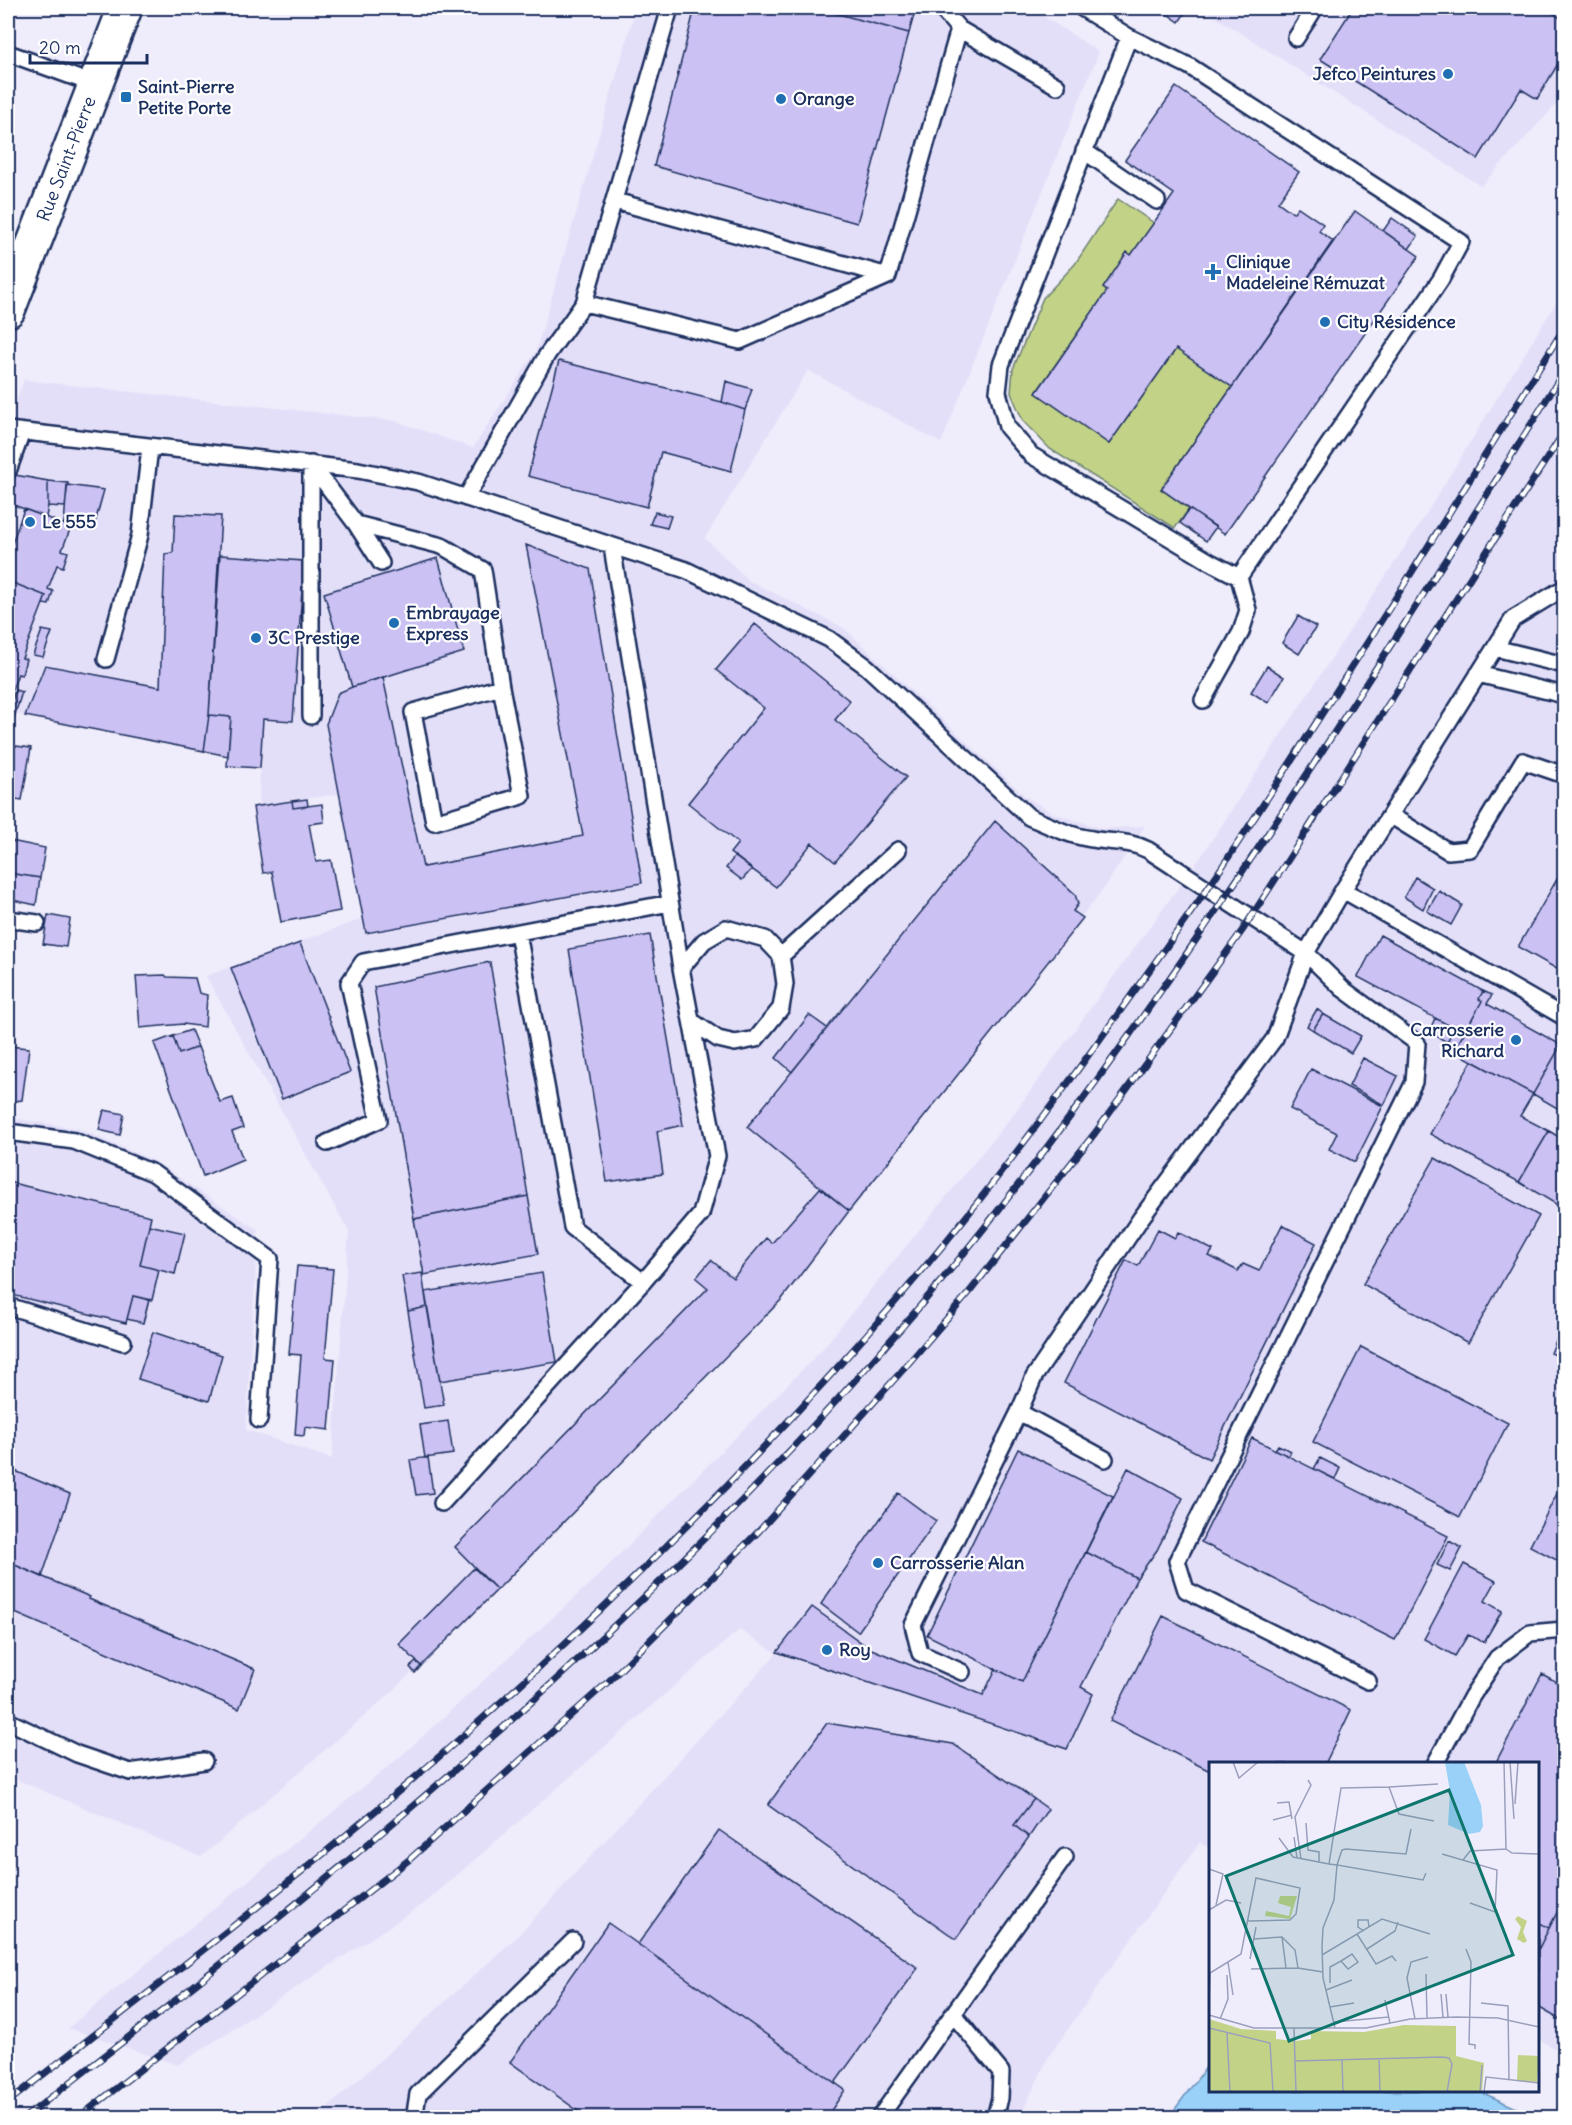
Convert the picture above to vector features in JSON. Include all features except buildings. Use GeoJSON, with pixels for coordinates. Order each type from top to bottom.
{"type":"FeatureCollection","features":[{"type":"Feature","properties":{"kind":"main road","name":"Rue Saint-Pierre"},"geometry":{"type":"LineString","coordinates":[[8,310],[125,8]]}},
{"type":"Feature","properties":{"kind":"lane"},"geometry":{"type":"LineString","coordinates":[[466,498],[547,355],[584,303],[670,8]]}},
{"type":"Feature","properties":{"kind":"lane"},"geometry":{"type":"LineString","coordinates":[[941,8],[959,29],[1057,86]]}},
{"type":"Feature","properties":{"kind":"lane"},"geometry":{"type":"LineString","coordinates":[[1082,8],[1129,37],[1189,66],[1461,242],[1442,279],[1239,577]]}},
{"type":"Feature","properties":{"kind":"lane"},"geometry":{"type":"LineString","coordinates":[[1296,38],[1315,8]]}},
{"type":"Feature","properties":{"kind":"lane"},"geometry":{"type":"LineString","coordinates":[[888,276],[959,29]]}},
{"type":"Feature","properties":{"kind":"lane"},"geometry":{"type":"LineString","coordinates":[[1129,37],[1001,365],[998,392],[1007,427],[1031,455],[1212,564],[1239,577],[1248,610],[1241,632],[1203,700]]}},
{"type":"Feature","properties":{"kind":"lane"},"geometry":{"type":"LineString","coordinates":[[8,53],[96,85]]}},
{"type":"Feature","properties":{"kind":"lane"},"geometry":{"type":"LineString","coordinates":[[1084,151],[1157,201]]}},
{"type":"Feature","properties":{"kind":"lane"},"geometry":{"type":"LineString","coordinates":[[615,201],[888,276]]}},
{"type":"Feature","properties":{"kind":"lane"},"geometry":{"type":"LineString","coordinates":[[584,303],[740,341],[888,276]]}},
{"type":"Feature","properties":{"kind":"lane"},"geometry":{"type":"LineString","coordinates":[[8,471],[15,431],[358,470],[418,482],[686,570],[829,639],[867,668],[1029,817],[1061,832],[1093,840],[1134,843],[1141,846],[1306,953],[1343,989],[1417,1043],[1414,1082],[1177,1561],[1186,1590],[1368,1681]]}},
{"type":"Feature","properties":{"kind":"lane"},"geometry":{"type":"LineString","coordinates":[[106,659],[140,535],[150,447]]}},
{"type":"Feature","properties":{"kind":"lane"},"geometry":{"type":"LineString","coordinates":[[311,464],[356,524],[381,563]]}},
{"type":"Feature","properties":{"kind":"lane"},"geometry":{"type":"LineString","coordinates":[[311,464],[311,716]]}},
{"type":"Feature","properties":{"kind":"lane"},"geometry":{"type":"LineString","coordinates":[[356,524],[442,546],[483,570],[501,687],[522,796],[434,822],[413,712],[501,687]]}},
{"type":"Feature","properties":{"kind":"lane"},"geometry":{"type":"LineString","coordinates":[[442,1503],[701,1214],[717,1156],[681,968],[612,547]]}},
{"type":"Feature","properties":{"kind":"lane"},"geometry":{"type":"LineString","coordinates":[[962,1672],[920,1653],[913,1625],[1019,1412],[1034,1377],[1141,1218],[1275,1038],[1306,953],[1513,619],[1564,588]]}},
{"type":"Feature","properties":{"kind":"lane"},"geometry":{"type":"LineString","coordinates":[[1495,648],[1564,666]]}},
{"type":"Feature","properties":{"kind":"lane"},"geometry":{"type":"LineString","coordinates":[[1478,674],[1564,695]]}},
{"type":"Feature","properties":{"kind":"lane"},"geometry":{"type":"LineString","coordinates":[[1390,815],[1448,851],[1470,849],[1523,761],[1564,775]]}},
{"type":"Feature","properties":{"kind":"lane"},"geometry":{"type":"LineString","coordinates":[[781,956],[897,850]]}},
{"type":"Feature","properties":{"kind":"lane"},"geometry":{"type":"LineString","coordinates":[[1343,890],[1564,1017]]}},
{"type":"Feature","properties":{"kind":"lane"},"geometry":{"type":"LineString","coordinates":[[327,1143],[379,1120],[349,983],[363,962],[670,903]]}},
{"type":"Feature","properties":{"kind":"lane"},"geometry":{"type":"LineString","coordinates":[[8,919],[37,923]]}},
{"type":"Feature","properties":{"kind":"lane"},"geometry":{"type":"LineString","coordinates":[[681,968],[704,941],[726,928],[765,939],[781,956],[785,984],[781,1008],[756,1039],[735,1044],[718,1039],[693,1022]]}},
{"type":"Feature","properties":{"kind":"lane"},"geometry":{"type":"LineString","coordinates":[[518,933],[572,1227],[643,1281]]}},
{"type":"Feature","properties":{"kind":"lane"},"geometry":{"type":"LineString","coordinates":[[8,1132],[74,1141],[153,1173],[270,1259],[259,1420]]}},
{"type":"Feature","properties":{"kind":"lane"},"geometry":{"type":"LineString","coordinates":[[8,1306],[123,1342]]}},
{"type":"Feature","properties":{"kind":"lane"},"geometry":{"type":"LineString","coordinates":[[1019,1412],[1106,1459]]}},
{"type":"Feature","properties":{"kind":"lane"},"geometry":{"type":"LineString","coordinates":[[1436,1762],[1472,1696],[1497,1658],[1530,1633],[1564,1630]]}},
{"type":"Feature","properties":{"kind":"lane"},"geometry":{"type":"LineString","coordinates":[[8,1721],[77,1754],[130,1772],[204,1761]]}},
{"type":"Feature","properties":{"kind":"lane"},"geometry":{"type":"LineString","coordinates":[[879,2118],[1065,1857]]}},
{"type":"Feature","properties":{"kind":"lane"},"geometry":{"type":"LineString","coordinates":[[419,2118],[415,2113],[418,2094],[573,1941]]}},
{"type":"Feature","properties":{"kind":"lane"},"geometry":{"type":"LineString","coordinates":[[953,2014],[1000,2072],[1000,2098],[994,2118]]}},
{"type":"Feature","properties":{"kind":"shaded area"},"geometry":{"type":"Polygon","coordinates":[[[636,8],[1031,8],[1099,52],[941,443],[808,370],[705,538],[748,580],[844,628],[1025,796],[1053,813],[1103,829],[1145,826],[1104,888],[781,1301],[391,1693],[201,1857],[8,1776],[8,1117],[79,1129],[154,1161],[258,1230],[246,1430],[332,1459],[349,1232],[206,976],[362,919],[338,794],[259,806],[260,769],[227,766],[228,756],[16,714],[8,743],[8,421],[24,380],[395,421],[473,448],[536,351],[636,8]]]}},
{"type":"Feature","properties":{"kind":"shaded area","name":"Jefco Peintures"},"geometry":{"type":"Polygon","coordinates":[[[1201,8],[1564,8],[1564,96],[1481,186],[1201,8]]]}},
{"type":"Feature","properties":{"kind":"shaded area"},"geometry":{"type":"Polygon","coordinates":[[[1564,290],[1564,2054],[1539,2040],[1539,1762],[1209,1762],[1209,1848],[1200,1842],[1049,2056],[1020,2117],[317,2117],[517,1937],[777,1653],[739,1630],[425,1903],[178,2065],[68,2028],[400,1757],[596,1578],[819,1353],[1012,1116],[1200,858],[1416,530],[1564,290]]]}},
{"type":"Feature","properties":{"kind":"green space"},"geometry":{"type":"Polygon","coordinates":[[[1118,199],[1154,223],[1131,255],[1127,253],[1103,288],[1107,291],[1036,392],[1109,444],[1176,349],[1232,387],[1161,489],[1189,509],[1175,528],[1050,449],[1023,421],[1011,393],[1013,369],[1043,298],[1075,264],[1118,199]]]}},
{"type":"Feature","properties":{"kind":"water"},"geometry":{"type":"Polygon","coordinates":[[[1209,2063],[1209,2092],[1481,2092],[1536,2117],[1169,2117],[1209,2063]]]}},
{"type":"Feature","properties":{"kind":"railway"},"geometry":{"type":"LineString","coordinates":[[8,2102],[302,1871],[417,1776],[530,1676],[695,1518],[801,1408],[902,1294],[1018,1150],[1218,873],[1350,670],[1564,328]]}},
{"type":"Feature","properties":{"kind":"railway"},"geometry":{"type":"LineString","coordinates":[[24,2118],[261,1932],[491,1738],[602,1637],[710,1533],[815,1424],[915,1312],[1023,1179],[1174,972],[1348,711],[1564,371]]}},
{"type":"Feature","properties":{"kind":"railway"},"geometry":{"type":"LineString","coordinates":[[78,2118],[410,1859],[609,1681],[759,1531],[900,1373],[968,1294],[1095,1133],[1242,931],[1564,432]]}},
{"type":"Feature","properties":{"kind":"place","name":"Jefco Peintures"},"geometry":{"type":"Point","coordinates":[1448,74]}},
{"type":"Feature","properties":{"kind":"place","name":"Saint-Pierre Petite Porte"},"geometry":{"type":"Point","coordinates":[126,97]}},
{"type":"Feature","properties":{"kind":"place","name":"Orange"},"geometry":{"type":"Point","coordinates":[781,99]}},
{"type":"Feature","properties":{"kind":"place","name":"Clinique Madeleine Rémuzat"},"geometry":{"type":"Point","coordinates":[1213,272]}},
{"type":"Feature","properties":{"kind":"place","name":"City Résidence"},"geometry":{"type":"Point","coordinates":[1325,322]}},
{"type":"Feature","properties":{"kind":"place","name":"Le 555"},"geometry":{"type":"Point","coordinates":[30,522]}},
{"type":"Feature","properties":{"kind":"place","name":"Embrayage Express"},"geometry":{"type":"Point","coordinates":[394,623]}},
{"type":"Feature","properties":{"kind":"place","name":"3C Prestige"},"geometry":{"type":"Point","coordinates":[256,638]}},
{"type":"Feature","properties":{"kind":"place","name":"Carrosserie Richard"},"geometry":{"type":"Point","coordinates":[1516,1040]}},
{"type":"Feature","properties":{"kind":"place","name":"Carrosserie Alan"},"geometry":{"type":"Point","coordinates":[878,1563]}},
{"type":"Feature","properties":{"kind":"place","name":"Roy"},"geometry":{"type":"Point","coordinates":[827,1650]}}]}
